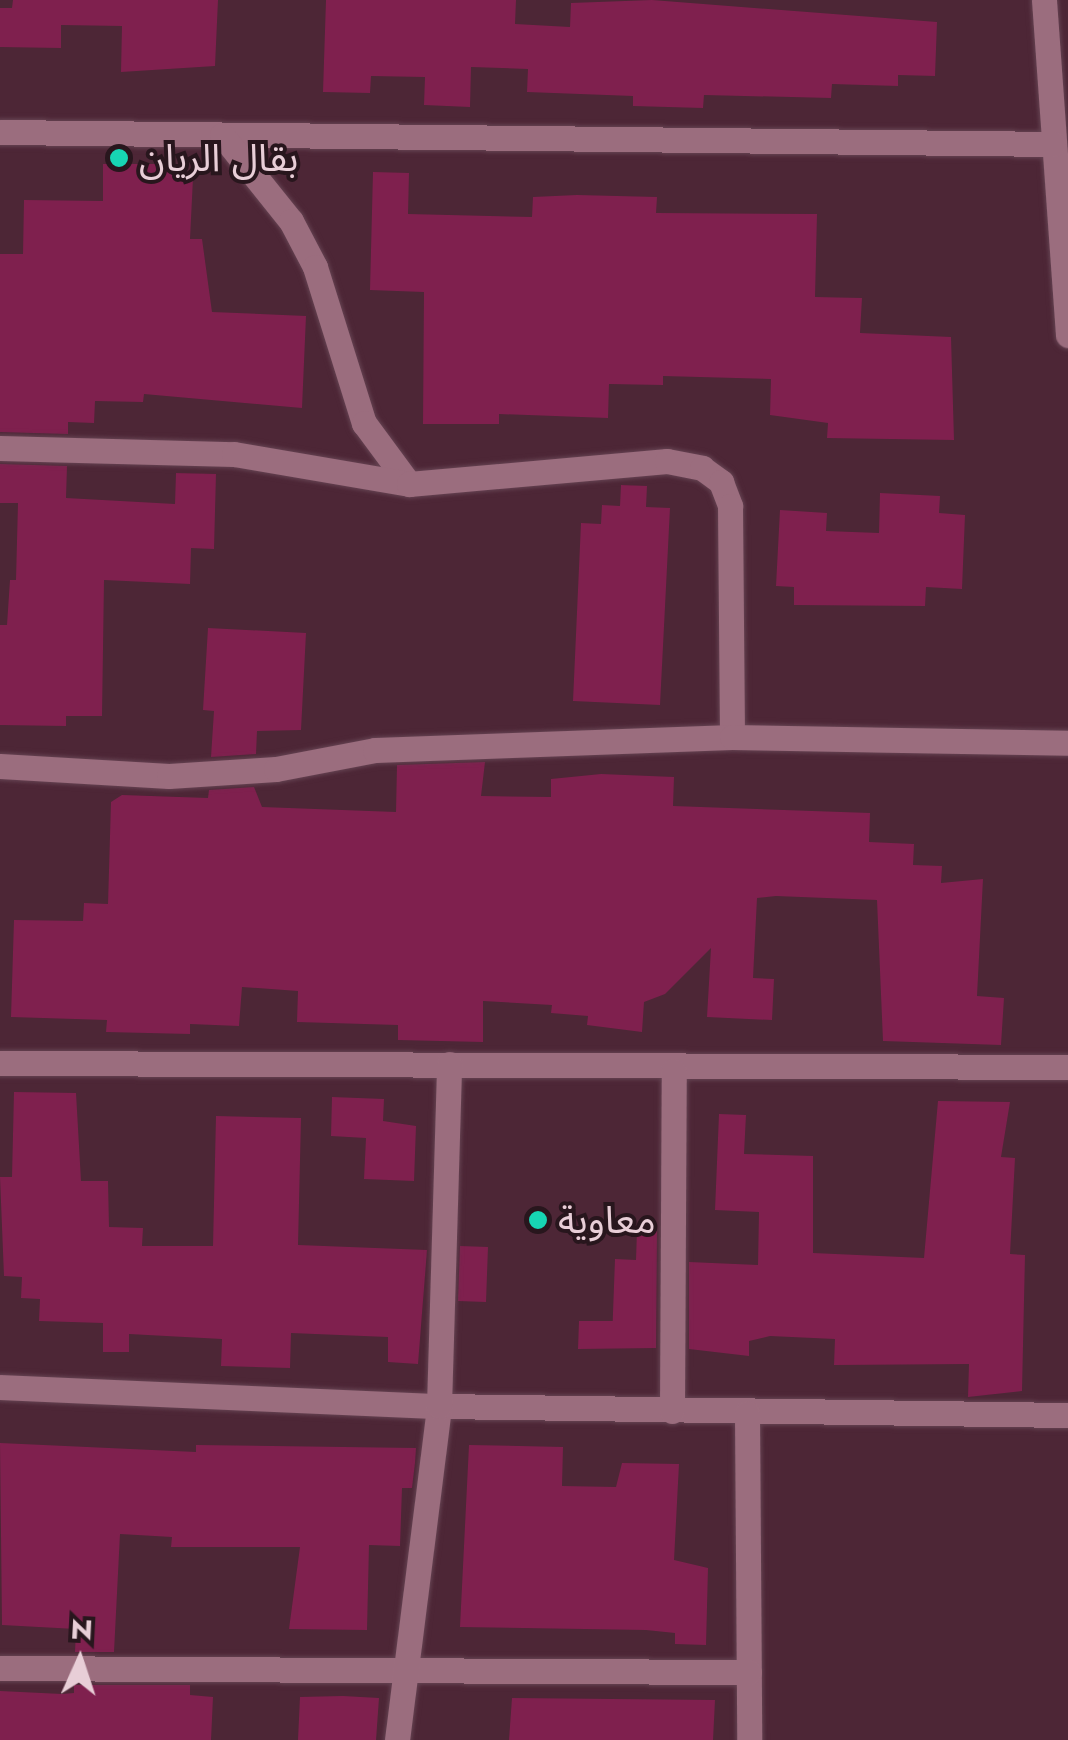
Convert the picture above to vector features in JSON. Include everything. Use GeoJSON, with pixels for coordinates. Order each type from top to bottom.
{"type":"FeatureCollection","features":[{"type":"Feature","properties":{"kind":"street"},"geometry":{"type":"LineString","coordinates":[[1044,0],[1068,335]]}},
{"type":"Feature","properties":{"kind":"street"},"geometry":{"type":"LineString","coordinates":[[0,132],[1053,144]]}},
{"type":"Feature","properties":{"kind":"street"},"geometry":{"type":"LineString","coordinates":[[222,135],[291,221],[315,267],[358,410],[410,484]]}},
{"type":"Feature","properties":{"kind":"street"},"geometry":{"type":"LineString","coordinates":[[0,448],[234,454],[410,484],[667,461],[721,482],[730,506],[732,738]]}},
{"type":"Feature","properties":{"kind":"street"},"geometry":{"type":"LineString","coordinates":[[0,766],[168,776],[276,770],[375,750],[732,738],[1068,743]]}},
{"type":"Feature","properties":{"kind":"street"},"geometry":{"type":"LineString","coordinates":[[0,1064],[449,1064],[674,1071],[1068,1068]]}},
{"type":"Feature","properties":{"kind":"street"},"geometry":{"type":"LineString","coordinates":[[397,1740],[439,1406],[449,1064]]}},
{"type":"Feature","properties":{"kind":"street"},"geometry":{"type":"LineString","coordinates":[[672,1411],[674,1071]]}},
{"type":"Feature","properties":{"kind":"street"},"geometry":{"type":"LineString","coordinates":[[0,1386],[439,1406],[1068,1415]]}},
{"type":"Feature","properties":{"kind":"street"},"geometry":{"type":"LineString","coordinates":[[747,1413],[750,1740]]}},
{"type":"Feature","properties":{"kind":"street"},"geometry":{"type":"LineString","coordinates":[[0,1668],[408,1675],[749,1672]]}},
{"type":"Feature","properties":{"kind":"building"},"geometry":{"type":"Polygon","coordinates":[[[13,0],[218,0],[215,66],[121,72],[122,26],[61,25],[61,48],[0,47],[0,8],[12,8],[13,0]]]}},
{"type":"Feature","properties":{"kind":"building"},"geometry":{"type":"Polygon","coordinates":[[[326,0],[516,0],[515,24],[570,27],[571,3],[652,0],[937,22],[935,76],[898,75],[898,86],[832,84],[831,98],[704,95],[703,108],[633,106],[633,96],[527,92],[528,69],[471,67],[470,107],[424,105],[425,77],[371,76],[370,93],[323,92],[326,0]]]}},
{"type":"Feature","properties":{"kind":"building"},"geometry":{"type":"Polygon","coordinates":[[[103,164],[177,164],[176,180],[193,178],[190,239],[202,239],[212,312],[306,316],[302,408],[144,394],[143,402],[95,401],[94,423],[68,422],[68,434],[0,432],[0,254],[23,254],[24,200],[103,201],[103,164]]]}},
{"type":"Feature","properties":{"kind":"building"},"geometry":{"type":"Polygon","coordinates":[[[373,172],[409,173],[408,214],[532,217],[533,197],[577,195],[657,197],[656,213],[817,214],[815,297],[862,298],[860,333],[951,337],[954,440],[827,438],[828,423],[770,415],[771,379],[663,376],[663,385],[609,384],[608,418],[499,414],[499,424],[423,424],[424,292],[370,290],[373,172]]]}},
{"type":"Feature","properties":{"kind":"building"},"geometry":{"type":"Polygon","coordinates":[[[0,464],[67,466],[66,498],[175,504],[176,473],[216,474],[214,549],[191,548],[190,584],[104,580],[102,716],[66,716],[66,726],[0,725],[0,625],[7,625],[10,580],[16,580],[18,503],[0,503],[0,464]]]}},
{"type":"Feature","properties":{"kind":"building"},"geometry":{"type":"Polygon","coordinates":[[[621,485],[647,486],[646,507],[670,508],[660,705],[573,701],[581,523],[601,524],[602,505],[620,506],[621,485]]]}},
{"type":"Feature","properties":{"kind":"building"},"geometry":{"type":"Polygon","coordinates":[[[880,493],[940,496],[939,513],[965,515],[962,589],[926,587],[925,606],[794,605],[794,587],[776,586],[780,510],[827,513],[826,531],[879,533],[880,493]]]}},
{"type":"Feature","properties":{"kind":"building"},"geometry":{"type":"Polygon","coordinates":[[[208,628],[306,633],[301,730],[257,731],[256,754],[211,757],[214,711],[203,710],[208,628]]]}},
{"type":"Feature","properties":{"kind":"building"},"geometry":{"type":"Polygon","coordinates":[[[485,762],[481,796],[551,797],[551,779],[601,774],[674,777],[673,806],[870,813],[869,842],[914,844],[913,865],[942,866],[941,883],[983,879],[977,996],[1004,998],[1001,1045],[883,1041],[877,900],[776,896],[757,898],[753,978],[774,979],[772,1020],[707,1017],[711,948],[665,994],[644,1002],[642,1032],[587,1025],[588,1016],[551,1013],[552,1005],[483,1001],[483,1042],[398,1040],[398,1025],[297,1022],[298,991],[242,987],[239,1026],[190,1024],[190,1034],[106,1032],[107,1020],[11,1017],[14,920],[83,921],[84,903],[108,904],[111,802],[122,795],[208,798],[209,790],[254,787],[262,807],[396,812],[397,765],[485,762]]]}},
{"type":"Feature","properties":{"kind":"building"},"geometry":{"type":"Polygon","coordinates":[[[14,1092],[76,1093],[81,1181],[108,1181],[109,1227],[143,1228],[142,1246],[213,1246],[216,1116],[301,1118],[298,1245],[427,1250],[418,1364],[388,1362],[388,1337],[291,1333],[290,1368],[221,1366],[222,1339],[129,1334],[129,1352],[103,1352],[103,1323],[39,1321],[40,1299],[21,1298],[22,1277],[4,1276],[0,1177],[12,1177],[14,1092]]]}},
{"type":"Feature","properties":{"kind":"building"},"geometry":{"type":"Polygon","coordinates":[[[332,1097],[384,1099],[383,1121],[416,1126],[414,1181],[364,1179],[366,1138],[331,1136],[332,1097]]]}},
{"type":"Feature","properties":{"kind":"building"},"geometry":{"type":"Polygon","coordinates":[[[938,1101],[1010,1102],[1001,1157],[1015,1158],[1010,1254],[1025,1255],[1022,1391],[968,1397],[969,1364],[834,1365],[835,1339],[770,1336],[749,1341],[749,1356],[689,1349],[689,1262],[758,1265],[759,1212],[715,1210],[719,1114],[746,1115],[744,1154],[813,1156],[813,1253],[924,1258],[938,1101]]]}},
{"type":"Feature","properties":{"kind":"building"},"geometry":{"type":"Polygon","coordinates":[[[637,1230],[657,1231],[656,1348],[578,1349],[579,1321],[613,1321],[615,1259],[636,1260],[637,1230]]]}},
{"type":"Feature","properties":{"kind":"building"},"geometry":{"type":"Polygon","coordinates":[[[460,1246],[488,1247],[486,1302],[458,1301],[460,1246]]]}},
{"type":"Feature","properties":{"kind":"building"},"geometry":{"type":"Polygon","coordinates":[[[0,1443],[196,1452],[196,1445],[416,1448],[412,1488],[402,1488],[400,1546],[369,1545],[367,1630],[289,1629],[300,1547],[171,1547],[172,1537],[120,1534],[114,1652],[75,1652],[76,1629],[2,1625],[0,1443]]]}},
{"type":"Feature","properties":{"kind":"building"},"geometry":{"type":"Polygon","coordinates":[[[469,1445],[563,1447],[562,1486],[616,1487],[622,1463],[679,1464],[674,1560],[708,1568],[706,1645],[675,1644],[675,1633],[646,1630],[460,1627],[469,1445]]]}},
{"type":"Feature","properties":{"kind":"building"},"geometry":{"type":"Polygon","coordinates":[[[74,1685],[190,1685],[190,1695],[213,1697],[211,1740],[0,1740],[0,1691],[62,1694],[74,1693],[74,1685]]]}},
{"type":"Feature","properties":{"kind":"building"},"geometry":{"type":"Polygon","coordinates":[[[300,1697],[379,1698],[376,1740],[298,1740],[300,1697]]]}},
{"type":"Feature","properties":{"kind":"building"},"geometry":{"type":"Polygon","coordinates":[[[512,1698],[715,1700],[713,1740],[509,1740],[512,1698]]]}},
{"type":"Feature","properties":{"kind":"place","name":"بقال الريان"},"geometry":{"type":"Point","coordinates":[119,158]}},
{"type":"Feature","properties":{"kind":"place","name":"معاوية"},"geometry":{"type":"Point","coordinates":[538,1220]}}]}
